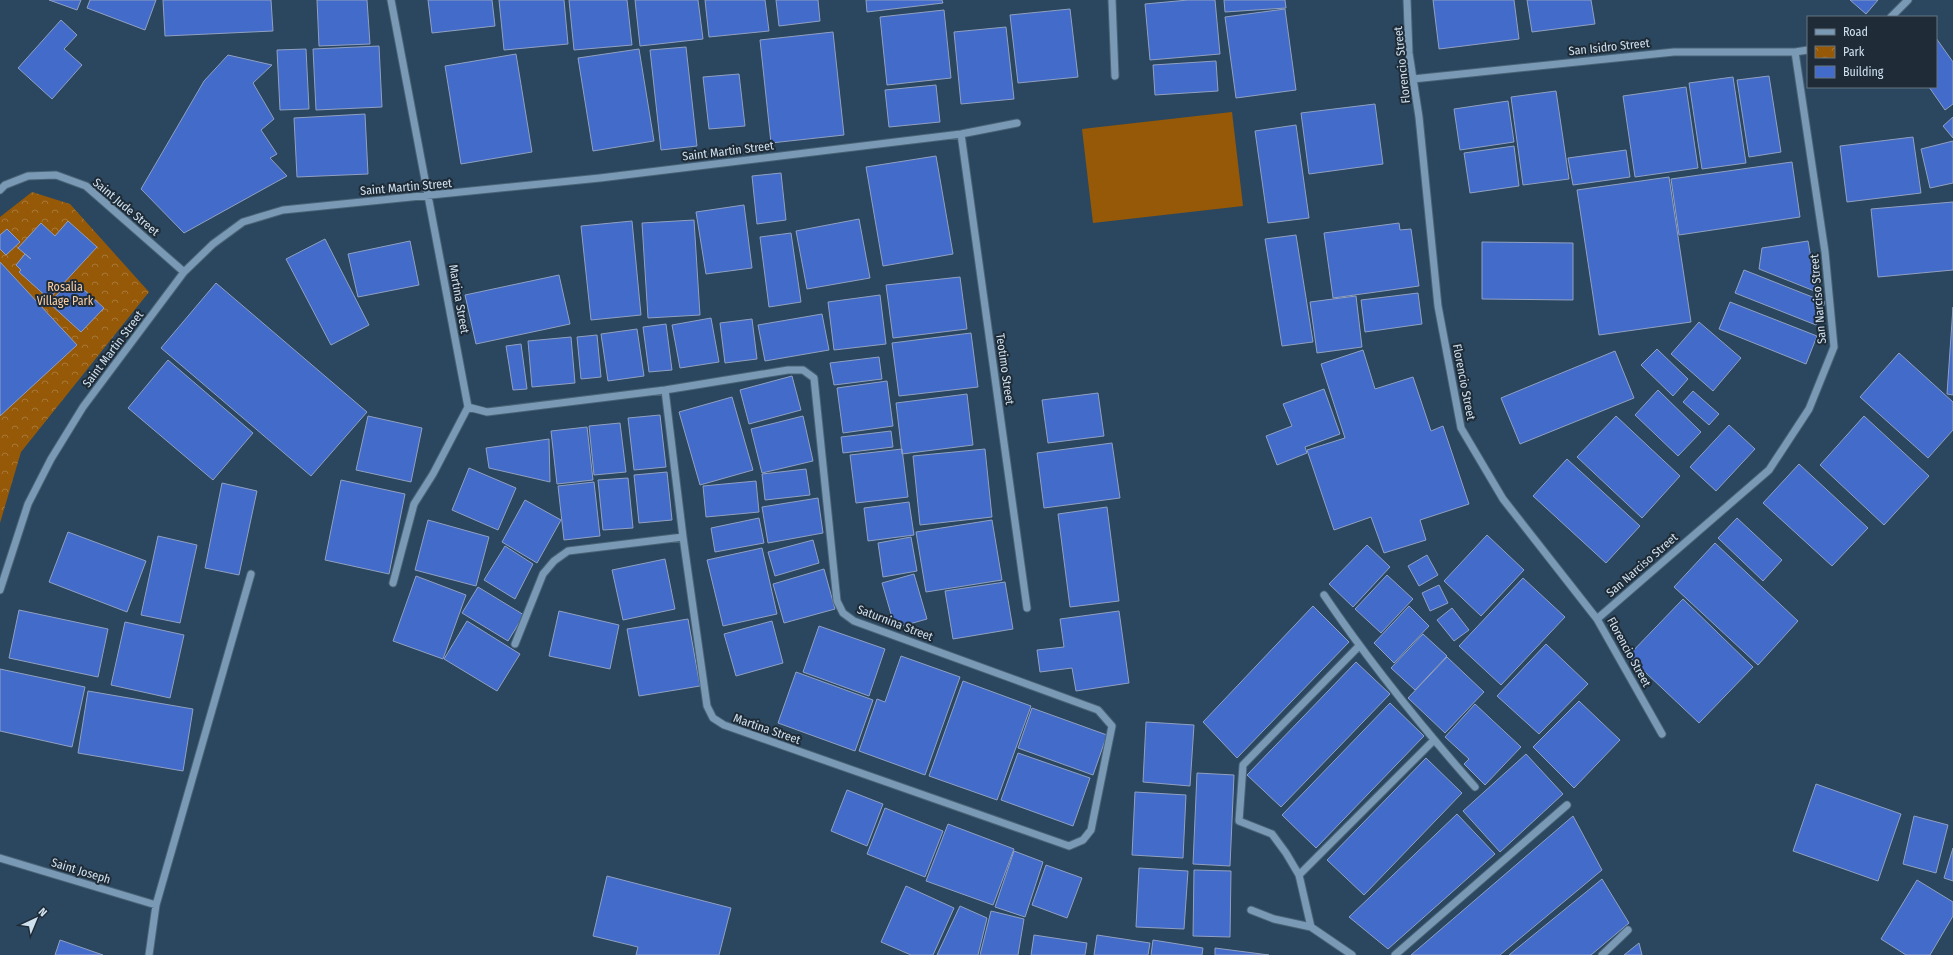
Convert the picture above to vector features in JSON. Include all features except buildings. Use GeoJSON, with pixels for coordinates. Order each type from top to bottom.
{"type":"FeatureCollection","features":[{"type":"Feature","properties":{"kind":"street","name":"Martina Street"},"geometry":{"type":"LineString","coordinates":[[390,0],[429,196],[468,407]]}},
{"type":"Feature","properties":{"kind":"street"},"geometry":{"type":"LineString","coordinates":[[1112,0],[1115,76]]}},
{"type":"Feature","properties":{"kind":"street","name":"Florencio Street"},"geometry":{"type":"LineString","coordinates":[[1407,0],[1409,53],[1419,117],[1438,306],[1461,428],[1503,499],[1597,619],[1662,734]]}},
{"type":"Feature","properties":{"kind":"street"},"geometry":{"type":"LineString","coordinates":[[1891,16],[1908,0]]}},
{"type":"Feature","properties":{"kind":"street","name":"San Isidro Street"},"geometry":{"type":"LineString","coordinates":[[1413,79],[1674,52],[1795,52],[1807,50]]}},
{"type":"Feature","properties":{"kind":"street","name":"San Narciso Street"},"geometry":{"type":"LineString","coordinates":[[1597,619],[1769,470],[1809,409],[1834,347],[1825,252],[1795,52]]}},
{"type":"Feature","properties":{"kind":"street","name":"Saint Martin Street"},"geometry":{"type":"LineString","coordinates":[[0,590],[28,504],[50,459],[83,407],[184,272],[213,244],[243,222],[283,210],[600,178],[961,134],[1017,123]]}},
{"type":"Feature","properties":{"kind":"street","name":"Teotimo Street"},"geometry":{"type":"LineString","coordinates":[[961,134],[1027,608]]}},
{"type":"Feature","properties":{"kind":"street","name":"Saint Jude Street"},"geometry":{"type":"LineString","coordinates":[[0,190],[5,185],[28,176],[56,175],[86,186],[184,272]]}},
{"type":"Feature","properties":{"kind":"street","name":"Saturnina Street"},"geometry":{"type":"LineString","coordinates":[[666,390],[788,370],[803,370],[814,378],[837,601],[842,613],[854,621],[1098,710],[1112,726],[1091,830],[1083,840]]}},
{"type":"Feature","properties":{"kind":"street","name":"Martina Street"},"geometry":{"type":"LineString","coordinates":[[666,390],[683,537],[707,706],[713,718],[724,726],[1069,846],[1083,840]]}},
{"type":"Feature","properties":{"kind":"street"},"geometry":{"type":"LineString","coordinates":[[392,583],[414,504],[433,474],[468,407],[487,412],[666,390]]}},
{"type":"Feature","properties":{"kind":"street"},"geometry":{"type":"LineString","coordinates":[[515,644],[543,574],[554,561],[568,551],[683,537]]}},
{"type":"Feature","properties":{"kind":"street"},"geometry":{"type":"LineString","coordinates":[[149,955],[156,905],[251,574]]}},
{"type":"Feature","properties":{"kind":"street"},"geometry":{"type":"LineString","coordinates":[[1324,595],[1359,646],[1434,740],[1475,787]]}},
{"type":"Feature","properties":{"kind":"street"},"geometry":{"type":"LineString","coordinates":[[1310,927],[1300,875],[1272,834],[1239,821],[1243,765],[1359,646]]}},
{"type":"Feature","properties":{"kind":"street"},"geometry":{"type":"LineString","coordinates":[[1300,875],[1434,740]]}},
{"type":"Feature","properties":{"kind":"street"},"geometry":{"type":"LineString","coordinates":[[1395,955],[1567,805]]}},
{"type":"Feature","properties":{"kind":"street","name":"Saint Joseph"},"geometry":{"type":"LineString","coordinates":[[0,858],[156,905]]}},
{"type":"Feature","properties":{"kind":"street"},"geometry":{"type":"LineString","coordinates":[[1251,910],[1274,919],[1310,927],[1352,955]]}},
{"type":"Feature","properties":{"kind":"street"},"geometry":{"type":"LineString","coordinates":[[1602,955],[1628,930]]}},
{"type":"Feature","properties":{"kind":"green space"},"geometry":{"type":"Polygon","coordinates":[[[1232,112],[1243,206],[1093,223],[1082,129],[1232,112]]]}},
{"type":"Feature","properties":{"kind":"green space","name":"Rosalia Village Park"},"geometry":{"type":"Polygon","coordinates":[[[32,192],[70,204],[149,292],[21,452],[0,523],[0,217],[32,192]]]}}]}
